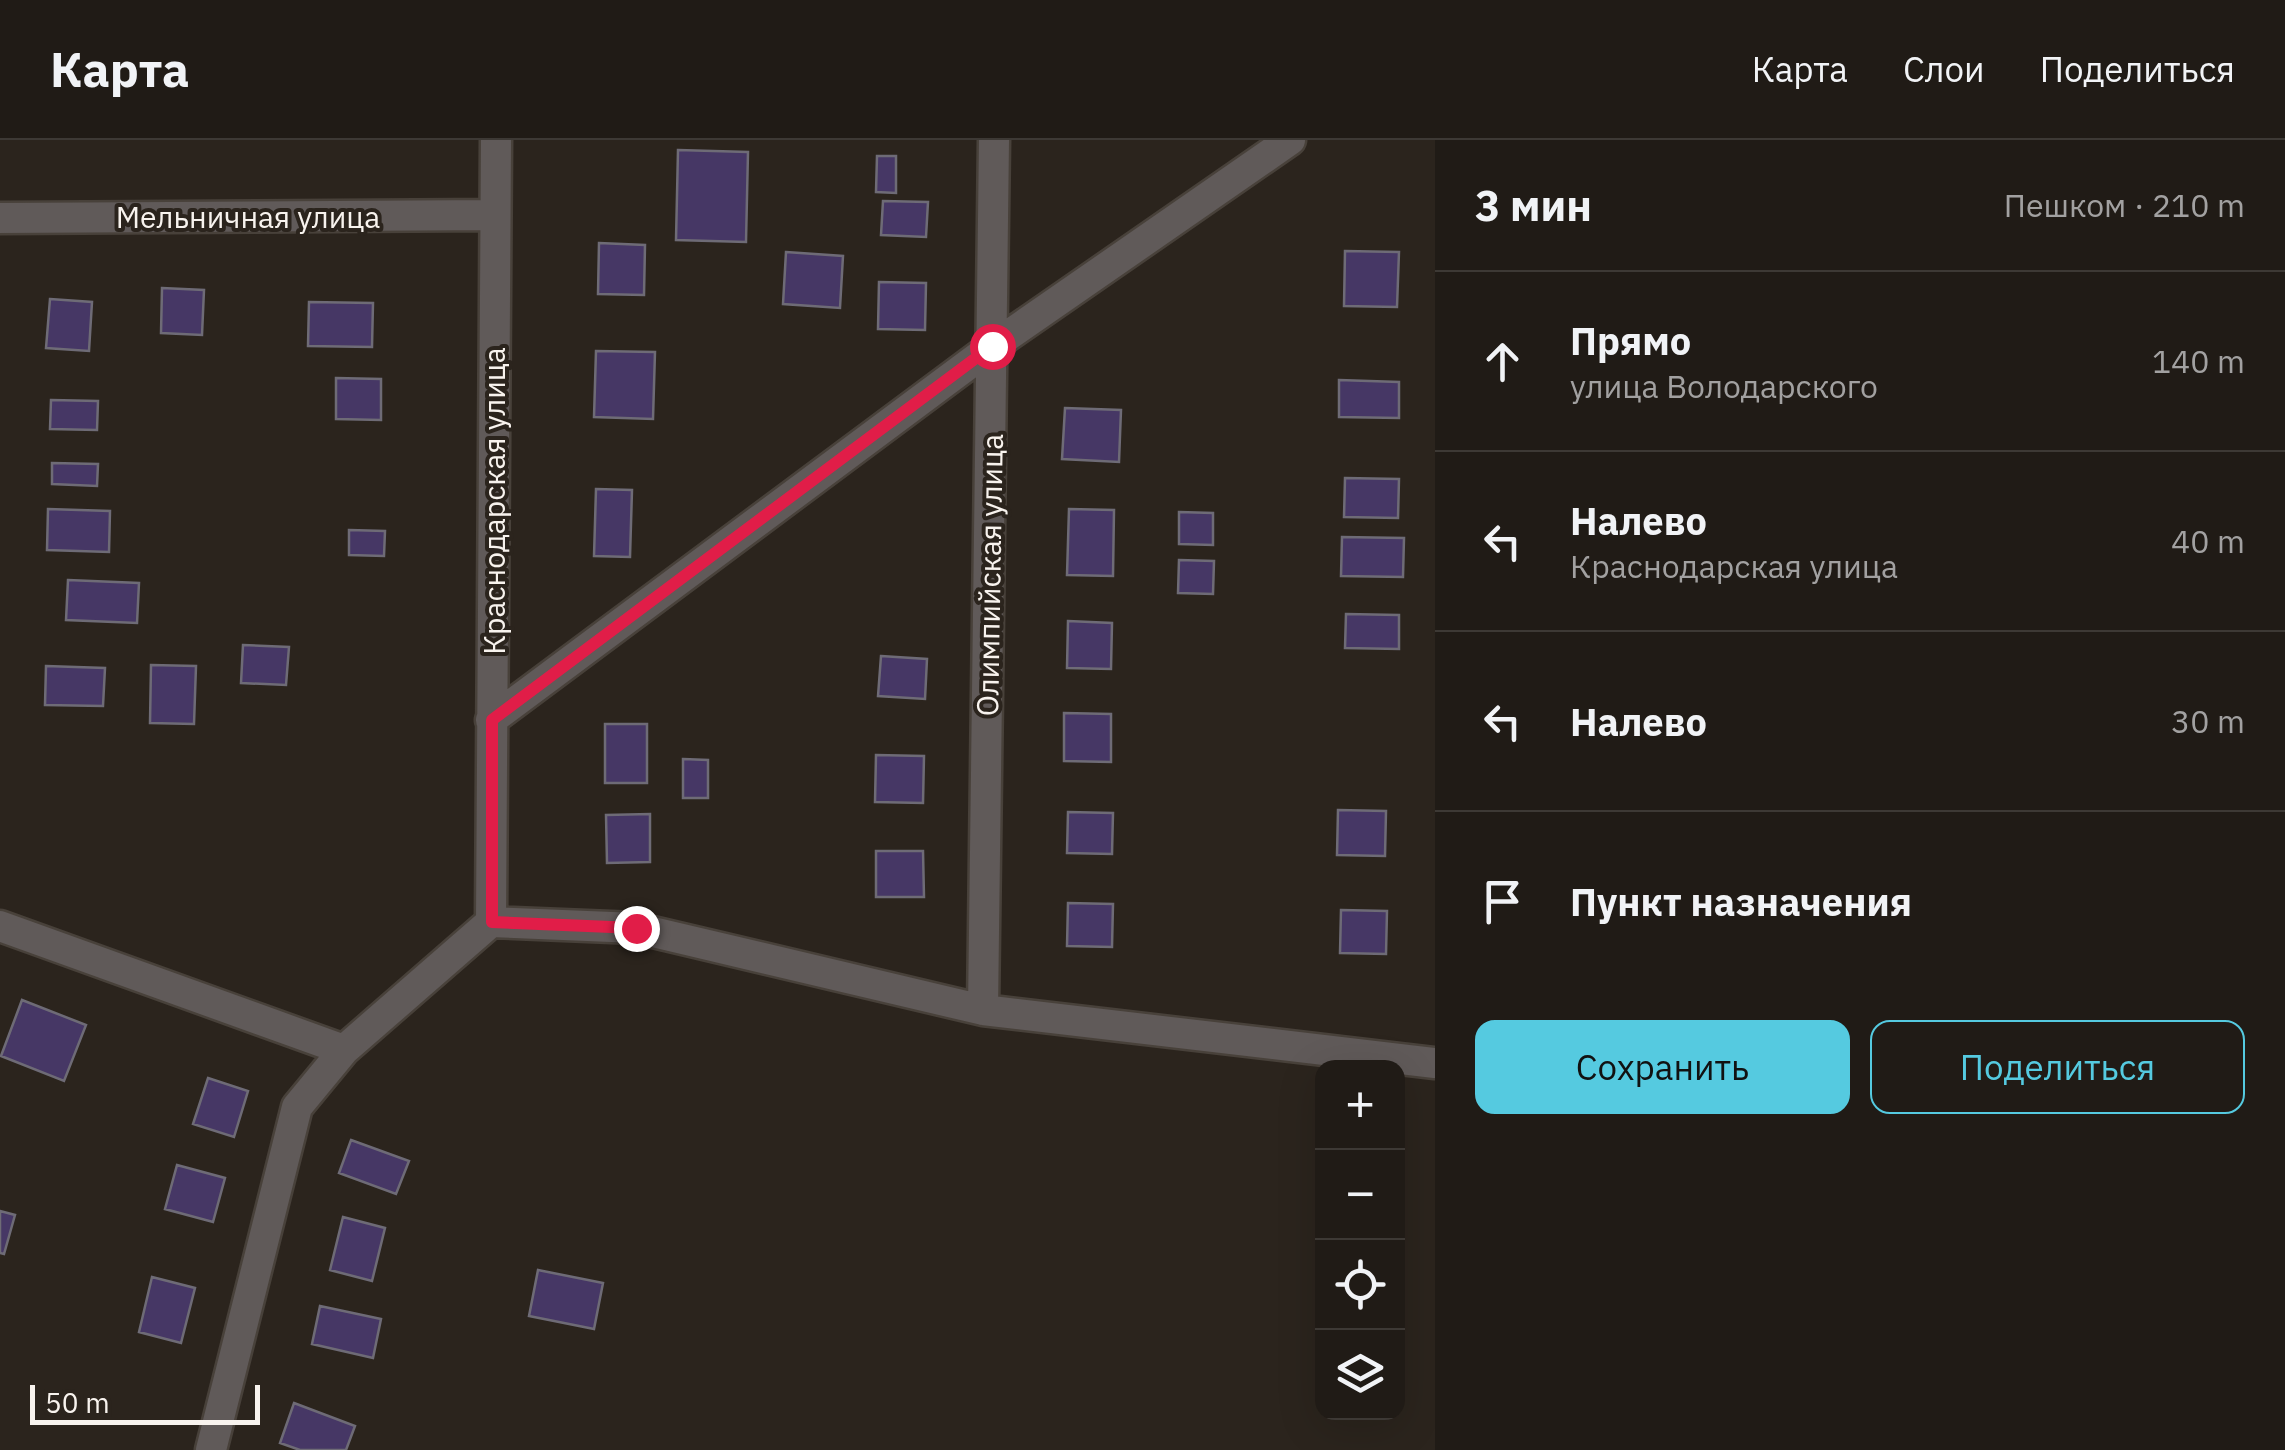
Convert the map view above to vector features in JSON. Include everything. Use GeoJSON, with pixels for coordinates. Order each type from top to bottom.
{"type":"FeatureCollection","features":[{"type":"Feature","properties":{"kind":"street","name":"Краснодарская улица"},"geometry":{"type":"LineString","coordinates":[[492,922],[496,140]]}},
{"type":"Feature","properties":{"kind":"street","name":"Олимпийская улица"},"geometry":{"type":"LineString","coordinates":[[982,1010],[994,140]]}},
{"type":"Feature","properties":{"kind":"street"},"geometry":{"type":"LineString","coordinates":[[492,720],[992,346],[1290,140]]}},
{"type":"Feature","properties":{"kind":"street","name":"Мельничная улица"},"geometry":{"type":"LineString","coordinates":[[0,218],[495,215]]}},
{"type":"Feature","properties":{"kind":"street"},"geometry":{"type":"LineString","coordinates":[[211,1450],[297,1108],[344,1050],[492,922],[636,928],[982,1010],[1435,1063]]}},
{"type":"Feature","properties":{"kind":"street"},"geometry":{"type":"LineString","coordinates":[[0,926],[344,1050]]}},
{"type":"Feature","properties":{"kind":"building"},"geometry":{"type":"Polygon","coordinates":[[[678,150],[748,152],[746,242],[676,240],[678,150]]]}},
{"type":"Feature","properties":{"kind":"building"},"geometry":{"type":"Polygon","coordinates":[[[877,156],[896,156],[896,193],[876,192],[877,156]]]}},
{"type":"Feature","properties":{"kind":"building"},"geometry":{"type":"Polygon","coordinates":[[[883,201],[928,202],[926,237],[881,235],[883,201]]]}},
{"type":"Feature","properties":{"kind":"building"},"geometry":{"type":"Polygon","coordinates":[[[599,243],[645,245],[644,295],[598,294],[599,243]]]}},
{"type":"Feature","properties":{"kind":"building"},"geometry":{"type":"Polygon","coordinates":[[[1345,251],[1399,252],[1397,307],[1344,306],[1345,251]]]}},
{"type":"Feature","properties":{"kind":"building"},"geometry":{"type":"Polygon","coordinates":[[[786,252],[843,256],[840,308],[783,304],[786,252]]]}},
{"type":"Feature","properties":{"kind":"building"},"geometry":{"type":"Polygon","coordinates":[[[879,282],[926,283],[925,330],[878,329],[879,282]]]}},
{"type":"Feature","properties":{"kind":"building"},"geometry":{"type":"Polygon","coordinates":[[[162,288],[204,290],[202,335],[161,333],[162,288]]]}},
{"type":"Feature","properties":{"kind":"building"},"geometry":{"type":"Polygon","coordinates":[[[50,299],[92,302],[89,351],[46,348],[50,299]]]}},
{"type":"Feature","properties":{"kind":"building"},"geometry":{"type":"Polygon","coordinates":[[[309,302],[373,303],[372,347],[308,346],[309,302]]]}},
{"type":"Feature","properties":{"kind":"building"},"geometry":{"type":"Polygon","coordinates":[[[596,351],[655,352],[653,419],[594,417],[596,351]]]}},
{"type":"Feature","properties":{"kind":"building"},"geometry":{"type":"Polygon","coordinates":[[[336,378],[381,379],[381,420],[336,419],[336,378]]]}},
{"type":"Feature","properties":{"kind":"building"},"geometry":{"type":"Polygon","coordinates":[[[1339,380],[1399,382],[1399,418],[1339,417],[1339,380]]]}},
{"type":"Feature","properties":{"kind":"building"},"geometry":{"type":"Polygon","coordinates":[[[51,400],[98,401],[97,430],[50,429],[51,400]]]}},
{"type":"Feature","properties":{"kind":"building"},"geometry":{"type":"Polygon","coordinates":[[[1065,408],[1121,410],[1119,462],[1062,459],[1065,408]]]}},
{"type":"Feature","properties":{"kind":"building"},"geometry":{"type":"Polygon","coordinates":[[[52,463],[98,464],[97,486],[52,484],[52,463]]]}},
{"type":"Feature","properties":{"kind":"building"},"geometry":{"type":"Polygon","coordinates":[[[1345,478],[1399,479],[1398,518],[1344,517],[1345,478]]]}},
{"type":"Feature","properties":{"kind":"building"},"geometry":{"type":"Polygon","coordinates":[[[596,489],[632,490],[630,557],[594,556],[596,489]]]}},
{"type":"Feature","properties":{"kind":"building"},"geometry":{"type":"Polygon","coordinates":[[[48,509],[110,511],[109,552],[47,550],[48,509]]]}},
{"type":"Feature","properties":{"kind":"building"},"geometry":{"type":"Polygon","coordinates":[[[1069,509],[1114,510],[1113,576],[1067,575],[1069,509]]]}},
{"type":"Feature","properties":{"kind":"building"},"geometry":{"type":"Polygon","coordinates":[[[1179,512],[1213,513],[1213,545],[1179,544],[1179,512]]]}},
{"type":"Feature","properties":{"kind":"building"},"geometry":{"type":"Polygon","coordinates":[[[349,530],[385,531],[384,556],[349,555],[349,530]]]}},
{"type":"Feature","properties":{"kind":"building"},"geometry":{"type":"Polygon","coordinates":[[[1342,537],[1404,538],[1403,577],[1341,576],[1342,537]]]}},
{"type":"Feature","properties":{"kind":"building"},"geometry":{"type":"Polygon","coordinates":[[[1179,560],[1214,561],[1213,594],[1178,593],[1179,560]]]}},
{"type":"Feature","properties":{"kind":"building"},"geometry":{"type":"Polygon","coordinates":[[[68,580],[139,583],[137,623],[66,620],[68,580]]]}},
{"type":"Feature","properties":{"kind":"building"},"geometry":{"type":"Polygon","coordinates":[[[1346,614],[1399,615],[1399,649],[1345,648],[1346,614]]]}},
{"type":"Feature","properties":{"kind":"building"},"geometry":{"type":"Polygon","coordinates":[[[1068,621],[1112,623],[1111,669],[1067,668],[1068,621]]]}},
{"type":"Feature","properties":{"kind":"building"},"geometry":{"type":"Polygon","coordinates":[[[243,645],[289,647],[286,685],[241,683],[243,645]]]}},
{"type":"Feature","properties":{"kind":"building"},"geometry":{"type":"Polygon","coordinates":[[[881,656],[927,659],[925,699],[878,696],[881,656]]]}},
{"type":"Feature","properties":{"kind":"building"},"geometry":{"type":"Polygon","coordinates":[[[151,665],[196,666],[194,724],[150,723],[151,665]]]}},
{"type":"Feature","properties":{"kind":"building"},"geometry":{"type":"Polygon","coordinates":[[[46,666],[105,668],[103,706],[45,705],[46,666]]]}},
{"type":"Feature","properties":{"kind":"building"},"geometry":{"type":"Polygon","coordinates":[[[1064,713],[1111,714],[1111,762],[1064,761],[1064,713]]]}},
{"type":"Feature","properties":{"kind":"building"},"geometry":{"type":"Polygon","coordinates":[[[605,724],[647,724],[647,783],[605,783],[605,724]]]}},
{"type":"Feature","properties":{"kind":"building"},"geometry":{"type":"Polygon","coordinates":[[[876,755],[924,756],[923,803],[875,802],[876,755]]]}},
{"type":"Feature","properties":{"kind":"building"},"geometry":{"type":"Polygon","coordinates":[[[683,759],[708,760],[708,798],[683,798],[683,759]]]}},
{"type":"Feature","properties":{"kind":"building"},"geometry":{"type":"Polygon","coordinates":[[[1338,810],[1386,811],[1385,856],[1337,855],[1338,810]]]}},
{"type":"Feature","properties":{"kind":"building"},"geometry":{"type":"Polygon","coordinates":[[[1068,812],[1113,813],[1112,854],[1067,853],[1068,812]]]}},
{"type":"Feature","properties":{"kind":"building"},"geometry":{"type":"Polygon","coordinates":[[[650,814],[650,862],[607,863],[606,815],[650,814]]]}},
{"type":"Feature","properties":{"kind":"building"},"geometry":{"type":"Polygon","coordinates":[[[876,851],[923,851],[924,897],[876,897],[876,851]]]}},
{"type":"Feature","properties":{"kind":"building"},"geometry":{"type":"Polygon","coordinates":[[[1068,903],[1113,904],[1112,947],[1067,946],[1068,903]]]}},
{"type":"Feature","properties":{"kind":"building"},"geometry":{"type":"Polygon","coordinates":[[[1341,910],[1387,911],[1386,954],[1340,953],[1341,910]]]}},
{"type":"Feature","properties":{"kind":"building"},"geometry":{"type":"Polygon","coordinates":[[[22,1000],[86,1025],[64,1081],[1,1056],[22,1000]]]}},
{"type":"Feature","properties":{"kind":"building"},"geometry":{"type":"Polygon","coordinates":[[[208,1078],[248,1091],[234,1137],[193,1124],[208,1078]]]}},
{"type":"Feature","properties":{"kind":"building"},"geometry":{"type":"Polygon","coordinates":[[[351,1140],[409,1161],[396,1194],[339,1173],[351,1140]]]}},
{"type":"Feature","properties":{"kind":"building"},"geometry":{"type":"Polygon","coordinates":[[[177,1165],[225,1178],[213,1222],[165,1209],[177,1165]]]}},
{"type":"Feature","properties":{"kind":"building"},"geometry":{"type":"Polygon","coordinates":[[[0,1211],[15,1215],[4,1254],[0,1253],[0,1211]]]}},
{"type":"Feature","properties":{"kind":"building"},"geometry":{"type":"Polygon","coordinates":[[[343,1217],[385,1228],[372,1281],[330,1270],[343,1217]]]}},
{"type":"Feature","properties":{"kind":"building"},"geometry":{"type":"Polygon","coordinates":[[[538,1270],[603,1283],[594,1329],[529,1316],[538,1270]]]}},
{"type":"Feature","properties":{"kind":"building"},"geometry":{"type":"Polygon","coordinates":[[[152,1277],[195,1288],[181,1343],[139,1332],[152,1277]]]}},
{"type":"Feature","properties":{"kind":"building"},"geometry":{"type":"Polygon","coordinates":[[[320,1306],[381,1319],[373,1358],[312,1344],[320,1306]]]}},
{"type":"Feature","properties":{"kind":"building"},"geometry":{"type":"Polygon","coordinates":[[[294,1403],[355,1426],[346,1450],[300,1450],[280,1443],[294,1403]]]}},
{"type":"Feature","properties":{"kind":"route"},"geometry":{"type":"LineString","coordinates":[[636,928],[492,922],[492,720],[992,346]]}}]}
